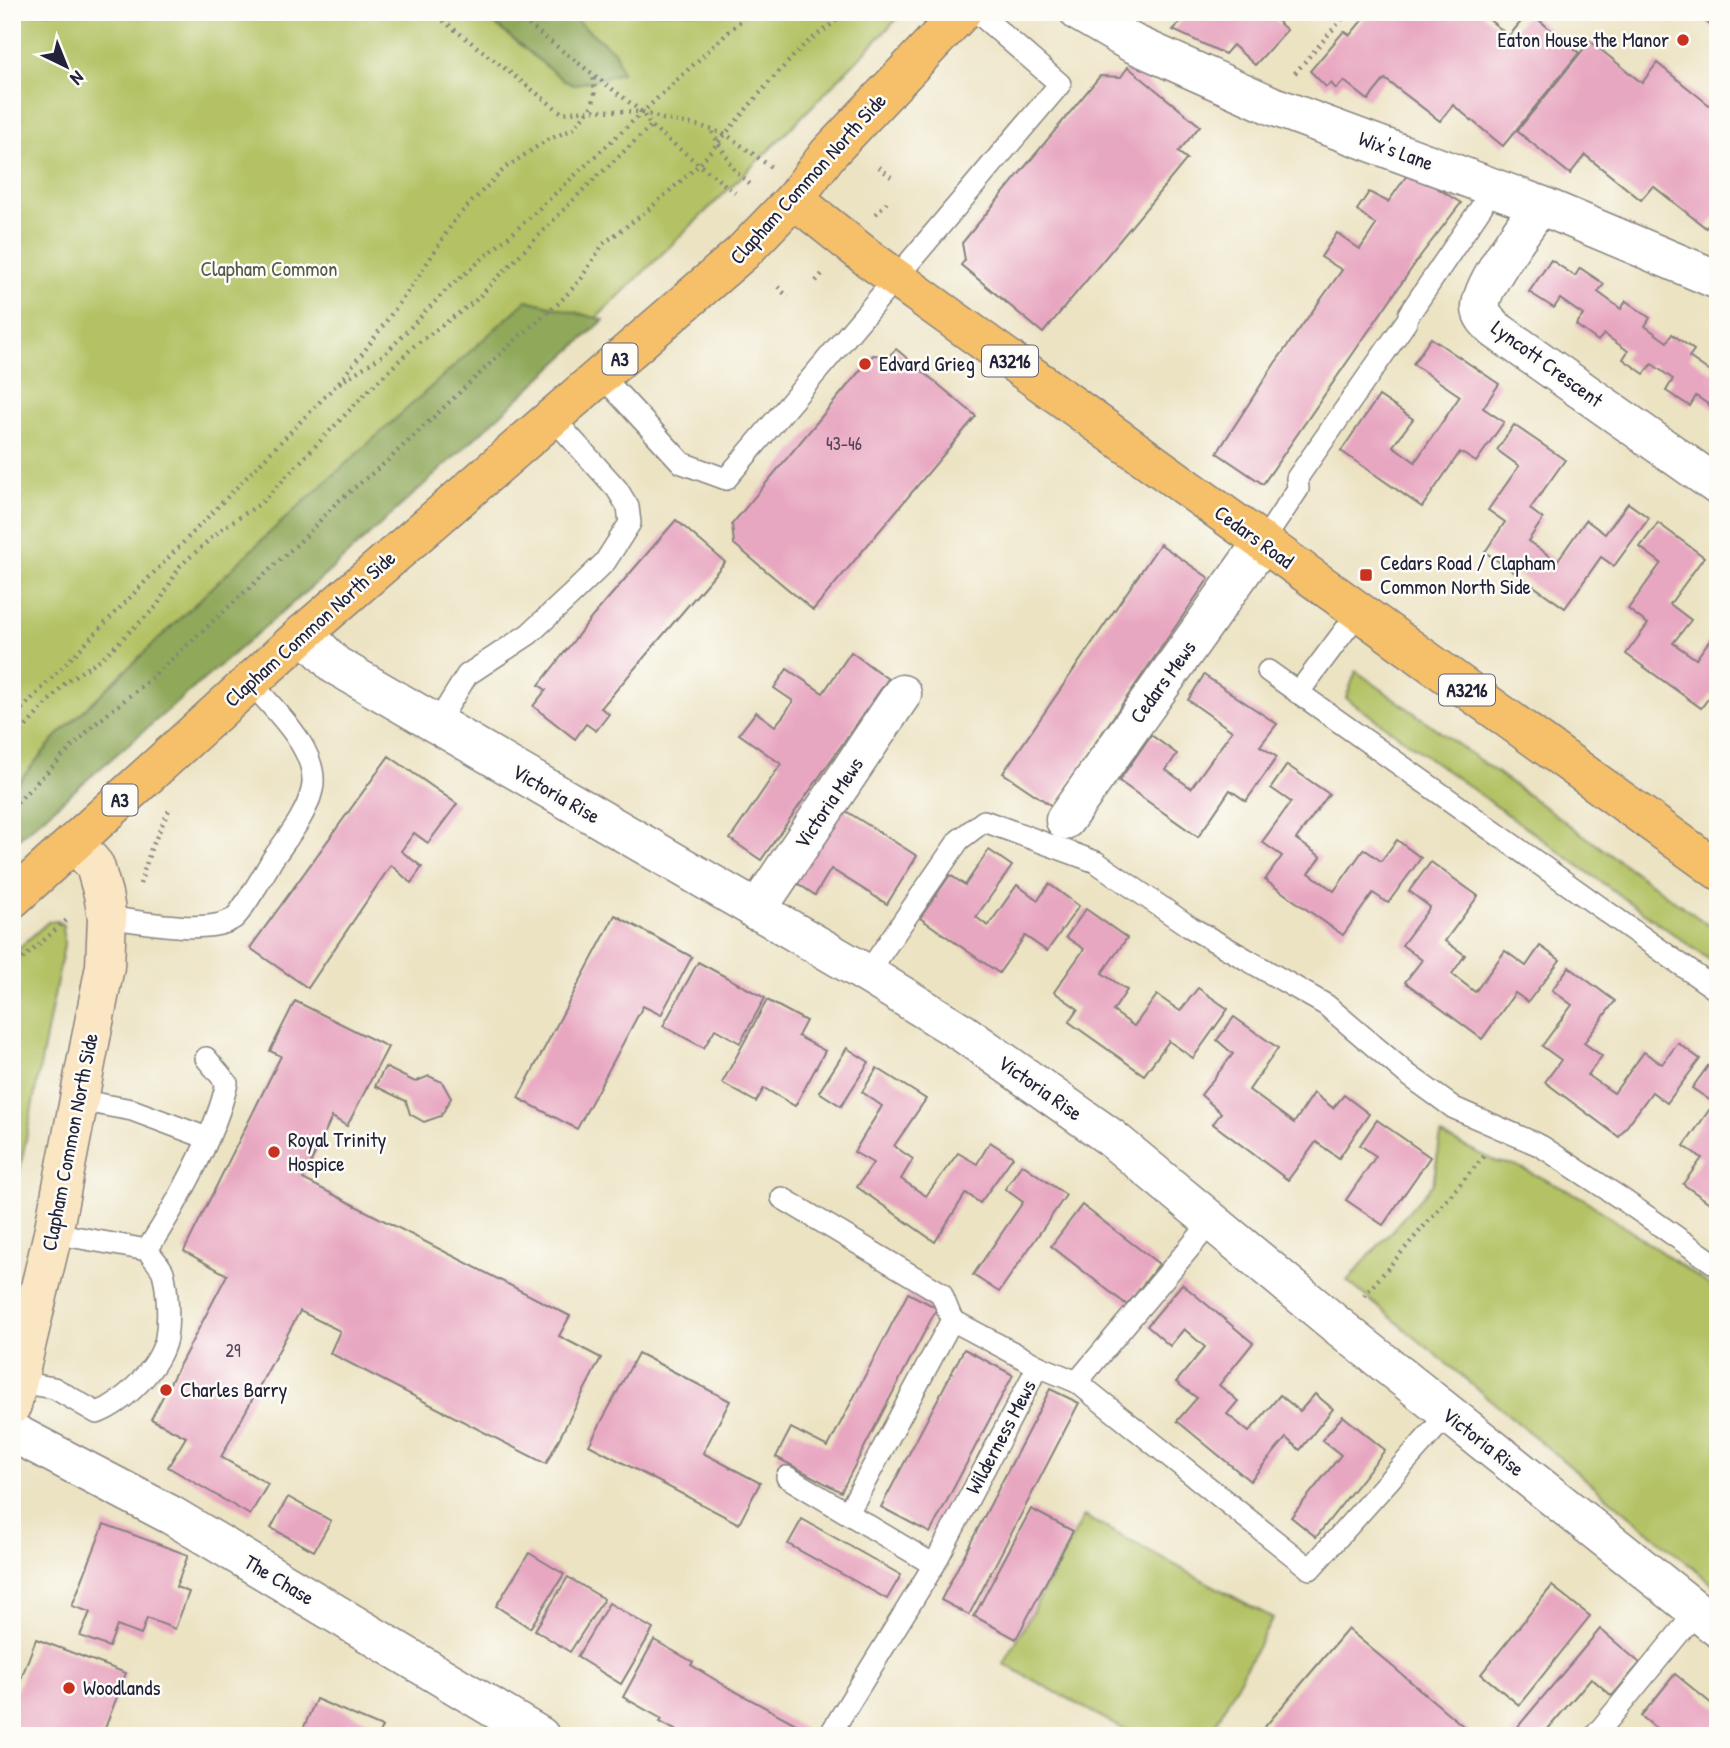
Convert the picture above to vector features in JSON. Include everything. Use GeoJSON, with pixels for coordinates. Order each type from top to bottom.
{"type":"FeatureCollection","features":[{"type":"Feature","properties":{"kind":"main road","name":"Clapham Common North Side"},"geometry":{"type":"LineString","coordinates":[[15,1393],[53,1233],[101,990],[103,917],[95,866],[75,842],[304,633],[723,272],[794,199],[828,154],[962,12]]}},
{"type":"Feature","properties":{"kind":"main road","name":"Cedars Road"},"geometry":{"type":"LineString","coordinates":[[794,199],[897,279],[1718,870]]}},
{"type":"Feature","properties":{"kind":"main road","name":"A3"},"geometry":{"type":"LineString","coordinates":[[12,899],[75,842]]}},
{"type":"Feature","properties":{"kind":"street","name":"Wix's Lane"},"geometry":{"type":"LineString","coordinates":[[1079,12],[1102,27],[1167,60],[1273,106],[1541,205],[1718,281]]}},
{"type":"Feature","properties":{"kind":"street","name":"Lyncott Crescent"},"geometry":{"type":"LineString","coordinates":[[1541,205],[1485,290],[1481,308],[1484,318],[1496,330],[1718,486]]}},
{"type":"Feature","properties":{"kind":"street","name":"Cedars Mews"},"geometry":{"type":"LineString","coordinates":[[1065,820],[1262,543]]}},
{"type":"Feature","properties":{"kind":"street","name":"Victoria Rise"},"geometry":{"type":"LineString","coordinates":[[304,633],[335,665],[867,974],[963,1033],[1110,1137],[1338,1326],[1708,1620]]}},
{"type":"Feature","properties":{"kind":"street","name":"Victoria Mews"},"geometry":{"type":"LineString","coordinates":[[756,911],[902,694]]}},
{"type":"Feature","properties":{"kind":"street","name":"The Chase"},"geometry":{"type":"LineString","coordinates":[[12,1432],[171,1515],[540,1736]]}},
{"type":"Feature","properties":{"kind":"lane"},"geometry":{"type":"LineString","coordinates":[[601,375],[682,463],[726,479],[1060,84],[977,12]]}},
{"type":"Feature","properties":{"kind":"lane"},"geometry":{"type":"LineString","coordinates":[[1262,543],[1298,489],[1297,478],[1482,206],[1489,186]]}},
{"type":"Feature","properties":{"kind":"lane"},"geometry":{"type":"LineString","coordinates":[[436,725],[467,675],[529,634],[554,611],[605,562],[630,523],[628,507],[617,489],[552,417]]}},
{"type":"Feature","properties":{"kind":"lane"},"geometry":{"type":"LineString","coordinates":[[1298,693],[1358,612]]}},
{"type":"Feature","properties":{"kind":"lane"},"geometry":{"type":"LineString","coordinates":[[1268,671],[1718,991]]}},
{"type":"Feature","properties":{"kind":"lane"},"geometry":{"type":"LineString","coordinates":[[103,917],[174,928],[214,925],[234,918],[303,814],[312,788],[311,767],[301,743],[250,682]]}},
{"type":"Feature","properties":{"kind":"lane"},"geometry":{"type":"LineString","coordinates":[[867,974],[959,840],[984,821],[1096,862],[1190,927],[1326,1005],[1407,1074],[1454,1108],[1541,1146],[1718,1266]]}},
{"type":"Feature","properties":{"kind":"lane"},"geometry":{"type":"LineString","coordinates":[[147,1250],[167,1219],[222,1105],[227,1083],[206,1058]]}},
{"type":"Feature","properties":{"kind":"lane"},"geometry":{"type":"LineString","coordinates":[[78,1100],[132,1110],[207,1138]]}},
{"type":"Feature","properties":{"kind":"lane"},"geometry":{"type":"LineString","coordinates":[[782,1198],[941,1293],[952,1320],[848,1513]]}},
{"type":"Feature","properties":{"kind":"lane"},"geometry":{"type":"LineString","coordinates":[[1077,1382],[1212,1221]]}},
{"type":"Feature","properties":{"kind":"lane"},"geometry":{"type":"LineString","coordinates":[[15,1393],[54,1388],[97,1413],[111,1408],[132,1392],[149,1371],[165,1340],[167,1305],[162,1270],[147,1250],[53,1233]]}},
{"type":"Feature","properties":{"kind":"lane","name":"Wilderness Mews"},"geometry":{"type":"LineString","coordinates":[[829,1736],[934,1565],[1038,1366],[952,1320]]}},
{"type":"Feature","properties":{"kind":"lane"},"geometry":{"type":"LineString","coordinates":[[1038,1366],[1077,1382],[1310,1570],[1448,1414]]}},
{"type":"Feature","properties":{"kind":"lane"},"geometry":{"type":"LineString","coordinates":[[787,1477],[934,1565]]}},
{"type":"Feature","properties":{"kind":"lane"},"geometry":{"type":"LineString","coordinates":[[1595,1736],[1708,1620]]}},
{"type":"Feature","properties":{"kind":"path"},"geometry":{"type":"LineString","coordinates":[[432,12],[562,113],[589,110],[642,112],[727,135],[776,172],[794,199]]}},
{"type":"Feature","properties":{"kind":"path"},"geometry":{"type":"LineString","coordinates":[[512,12],[642,112],[651,126],[735,193]]}},
{"type":"Feature","properties":{"kind":"path"},"geometry":{"type":"LineString","coordinates":[[336,385],[384,354],[448,288],[514,232],[750,12]]}},
{"type":"Feature","properties":{"kind":"path"},"geometry":{"type":"LineString","coordinates":[[12,807],[94,725],[148,681],[305,537],[336,503],[386,462],[515,340],[559,303],[581,279],[603,244],[648,210],[700,164],[804,45],[848,12]]}},
{"type":"Feature","properties":{"kind":"path"},"geometry":{"type":"LineString","coordinates":[[1273,106],[1290,79],[1348,12]]}},
{"type":"Feature","properties":{"kind":"path"},"geometry":{"type":"LineString","coordinates":[[12,719],[336,385],[408,291],[456,218],[505,168],[547,140],[573,129],[593,104],[596,92],[593,74]]}},
{"type":"Feature","properties":{"kind":"path"},"geometry":{"type":"LineString","coordinates":[[12,742],[67,681],[100,659],[157,606],[180,566],[224,527],[260,504],[414,346],[475,301],[582,191],[651,126]]}},
{"type":"Feature","properties":{"kind":"path"},"geometry":{"type":"LineString","coordinates":[[712,131],[735,171],[756,190],[794,199]]}},
{"type":"Feature","properties":{"kind":"path"},"geometry":{"type":"LineString","coordinates":[[879,167],[891,177]]}},
{"type":"Feature","properties":{"kind":"path"},"geometry":{"type":"LineString","coordinates":[[872,218],[887,202]]}},
{"type":"Feature","properties":{"kind":"path"},"geometry":{"type":"LineString","coordinates":[[816,281],[822,274]]}},
{"type":"Feature","properties":{"kind":"path"},"geometry":{"type":"LineString","coordinates":[[778,287],[789,297]]}},
{"type":"Feature","properties":{"kind":"path"},"geometry":{"type":"LineString","coordinates":[[12,968],[103,917],[151,849],[179,788],[166,759]]}},
{"type":"Feature","properties":{"kind":"path"},"geometry":{"type":"LineString","coordinates":[[1338,1326],[1483,1159],[1502,1129]]}},
{"type":"Feature","properties":{"kind":"green space","name":"Clapham Common"},"geometry":{"type":"Polygon","coordinates":[[[12,12],[904,12],[780,139],[583,331],[12,837],[12,12]]]}},
{"type":"Feature","properties":{"kind":"green space"},"geometry":{"type":"Polygon","coordinates":[[[480,12],[566,12],[615,52],[622,73],[573,85],[563,80],[480,12]]]}},
{"type":"Feature","properties":{"kind":"green space"},"geometry":{"type":"Polygon","coordinates":[[[527,300],[604,320],[323,577],[12,844],[12,790],[55,738],[266,536],[527,300]]]}},
{"type":"Feature","properties":{"kind":"green space"},"geometry":{"type":"Polygon","coordinates":[[[1356,671],[1718,932],[1718,966],[1346,698],[1356,671]]]}},
{"type":"Feature","properties":{"kind":"green space"},"geometry":{"type":"Polygon","coordinates":[[[58,921],[63,925],[64,945],[12,1210],[12,954],[48,922],[58,921]]]}},
{"type":"Feature","properties":{"kind":"green space"},"geometry":{"type":"Polygon","coordinates":[[[1441,1135],[1497,1162],[1515,1165],[1581,1197],[1718,1291],[1717,1588],[1347,1281],[1433,1184],[1441,1135]]]}},
{"type":"Feature","properties":{"kind":"green space"},"geometry":{"type":"Polygon","coordinates":[[[1084,1516],[1273,1618],[1209,1736],[1136,1736],[1004,1664],[1084,1516]]]}},
{"type":"Feature","properties":{"kind":"building"},"geometry":{"type":"Polygon","coordinates":[[[1189,12],[1267,12],[1287,30],[1255,65],[1233,45],[1225,54],[1173,30],[1189,12]]]}},
{"type":"Feature","properties":{"kind":"building"},"geometry":{"type":"Polygon","coordinates":[[[1369,12],[1480,12],[1509,36],[1529,12],[1579,53],[1503,146],[1453,105],[1440,121],[1385,79],[1368,100],[1344,81],[1336,89],[1331,83],[1326,87],[1310,71],[1344,31],[1350,35],[1369,12]]]}},
{"type":"Feature","properties":{"kind":"building"},"geometry":{"type":"Polygon","coordinates":[[[1695,12],[1718,12],[1718,32],[1695,12]]]}},
{"type":"Feature","properties":{"kind":"building"},"geometry":{"type":"Polygon","coordinates":[[[1590,41],[1642,83],[1657,63],[1714,109],[1718,105],[1718,218],[1716,216],[1706,228],[1653,186],[1641,200],[1585,155],[1570,174],[1517,131],[1590,41]]]}},
{"type":"Feature","properties":{"kind":"building"},"geometry":{"type":"Polygon","coordinates":[[[1128,67],[1200,126],[1178,152],[1187,159],[1043,333],[961,265],[965,260],[962,243],[1100,76],[1121,77],[1128,67]]]}},
{"type":"Feature","properties":{"kind":"building"},"geometry":{"type":"Polygon","coordinates":[[[1410,171],[1461,203],[1421,255],[1263,484],[1217,453],[1275,363],[1342,270],[1321,257],[1337,233],[1360,249],[1376,225],[1357,210],[1369,192],[1388,202],[1410,171]]]}},
{"type":"Feature","properties":{"kind":"building"},"geometry":{"type":"Polygon","coordinates":[[[1551,260],[1575,276],[1580,268],[1604,284],[1598,292],[1621,309],[1626,301],[1650,318],[1645,326],[1667,342],[1672,334],[1694,350],[1689,357],[1712,373],[1718,366],[1718,411],[1696,396],[1690,406],[1666,391],[1673,379],[1652,364],[1644,374],[1623,359],[1628,351],[1604,334],[1598,341],[1576,325],[1583,315],[1560,299],[1554,308],[1529,292],[1551,260]]]}},
{"type":"Feature","properties":{"kind":"building"},"geometry":{"type":"Polygon","coordinates":[[[1431,338],[1499,384],[1483,408],[1504,422],[1476,462],[1460,452],[1422,507],[1341,451],[1379,396],[1413,419],[1393,446],[1415,462],[1460,396],[1413,364],[1431,338]]]}},
{"type":"Feature","properties":{"kind":"building"},"geometry":{"type":"Polygon","coordinates":[[[896,349],[976,416],[813,610],[734,544],[732,524],[873,355],[889,356],[896,349]]]}},
{"type":"Feature","properties":{"kind":"building"},"geometry":{"type":"Polygon","coordinates":[[[1514,425],[1565,460],[1530,509],[1543,519],[1528,541],[1557,561],[1586,520],[1605,534],[1628,503],[1649,518],[1614,566],[1601,557],[1565,608],[1485,552],[1505,522],[1488,510],[1519,466],[1497,450],[1514,425]]]}},
{"type":"Feature","properties":{"kind":"building"},"geometry":{"type":"Polygon","coordinates":[[[676,520],[725,562],[601,708],[609,714],[596,731],[586,724],[575,739],[533,706],[546,690],[539,685],[593,616],[676,520]]]}},
{"type":"Feature","properties":{"kind":"building"},"geometry":{"type":"Polygon","coordinates":[[[1658,523],[1704,557],[1670,604],[1691,620],[1673,643],[1696,659],[1718,629],[1718,686],[1701,708],[1626,654],[1648,624],[1628,609],[1661,563],[1640,547],[1658,523]]]}},
{"type":"Feature","properties":{"kind":"building"},"geometry":{"type":"Polygon","coordinates":[[[1160,544],[1209,578],[1052,806],[1003,773],[1160,544]]]}},
{"type":"Feature","properties":{"kind":"building"},"geometry":{"type":"Polygon","coordinates":[[[851,652],[888,679],[761,860],[730,839],[781,764],[739,734],[756,712],[775,726],[784,715],[793,701],[774,688],[787,669],[823,693],[851,652]]]}},
{"type":"Feature","properties":{"kind":"building"},"geometry":{"type":"Polygon","coordinates":[[[1204,675],[1277,724],[1260,746],[1277,757],[1246,801],[1230,790],[1198,837],[1119,781],[1151,735],[1177,754],[1166,770],[1191,788],[1232,731],[1188,700],[1204,675]]]}},
{"type":"Feature","properties":{"kind":"building"},"geometry":{"type":"Polygon","coordinates":[[[389,756],[457,804],[428,843],[414,833],[401,851],[422,867],[411,883],[391,865],[308,988],[250,948],[389,756]]]}},
{"type":"Feature","properties":{"kind":"building"},"geometry":{"type":"Polygon","coordinates":[[[1287,765],[1329,794],[1296,839],[1321,857],[1309,873],[1334,891],[1364,849],[1381,861],[1397,840],[1421,858],[1388,903],[1373,893],[1343,935],[1265,880],[1282,856],[1262,842],[1291,802],[1271,788],[1287,765]]]}},
{"type":"Feature","properties":{"kind":"building"},"geometry":{"type":"Polygon","coordinates":[[[838,806],[917,856],[887,904],[831,869],[815,895],[791,879],[838,806]]]}},
{"type":"Feature","properties":{"kind":"building"},"geometry":{"type":"Polygon","coordinates":[[[989,850],[1012,866],[976,917],[988,926],[1017,885],[1038,900],[1049,884],[1079,906],[1047,951],[1025,936],[999,973],[920,918],[950,875],[965,885],[989,850]]]}},
{"type":"Feature","properties":{"kind":"building"},"geometry":{"type":"Polygon","coordinates":[[[1431,862],[1478,896],[1445,941],[1465,955],[1452,974],[1475,992],[1505,951],[1526,966],[1540,946],[1560,960],[1528,1002],[1515,993],[1482,1039],[1405,982],[1422,960],[1402,945],[1430,907],[1409,891],[1431,862]]]}},
{"type":"Feature","properties":{"kind":"building"},"geometry":{"type":"Polygon","coordinates":[[[1086,909],[1127,938],[1102,973],[1127,990],[1113,1011],[1134,1026],[1157,995],[1180,1011],[1198,988],[1228,1009],[1193,1058],[1169,1041],[1144,1075],[1069,1022],[1078,1009],[1054,992],[1084,949],[1066,937],[1086,909]]]}},
{"type":"Feature","properties":{"kind":"building"},"geometry":{"type":"Polygon","coordinates":[[[615,915],[692,957],[661,1015],[643,1006],[577,1129],[518,1098],[615,915]]]}},
{"type":"Feature","properties":{"kind":"building"},"geometry":{"type":"Polygon","coordinates":[[[698,962],[765,998],[740,1043],[715,1029],[704,1048],[663,1026],[698,962]]]}},
{"type":"Feature","properties":{"kind":"building"},"geometry":{"type":"Polygon","coordinates":[[[1569,967],[1615,1001],[1584,1043],[1602,1056],[1588,1075],[1614,1093],[1644,1052],[1662,1064],[1678,1043],[1700,1059],[1667,1103],[1652,1092],[1619,1137],[1545,1082],[1561,1060],[1542,1046],[1572,1005],[1552,990],[1569,967]]]}},
{"type":"Feature","properties":{"kind":"building"},"geometry":{"type":"Polygon","coordinates":[[[767,1000],[806,1021],[798,1036],[825,1051],[795,1106],[764,1088],[756,1102],[722,1083],[767,1000]]]}},
{"type":"Feature","properties":{"kind":"building"},"geometry":{"type":"Polygon","coordinates":[[[295,1001],[388,1047],[347,1126],[332,1117],[303,1179],[570,1316],[559,1336],[601,1358],[546,1464],[330,1353],[340,1331],[300,1311],[221,1457],[268,1484],[250,1515],[168,1467],[186,1437],[151,1419],[227,1275],[184,1251],[281,1056],[270,1051],[295,1001]]]}},
{"type":"Feature","properties":{"kind":"building"},"geometry":{"type":"Polygon","coordinates":[[[1234,1017],[1278,1048],[1249,1090],[1294,1123],[1314,1093],[1333,1108],[1344,1095],[1369,1114],[1339,1158],[1316,1142],[1288,1180],[1213,1124],[1221,1113],[1201,1095],[1233,1054],[1217,1040],[1234,1017]]]}},
{"type":"Feature","properties":{"kind":"building"},"geometry":{"type":"Polygon","coordinates":[[[847,1048],[869,1062],[841,1106],[819,1092],[847,1048]]]}},
{"type":"Feature","properties":{"kind":"building"},"geometry":{"type":"Polygon","coordinates":[[[1708,1066],[1718,1073],[1718,1209],[1683,1184],[1702,1158],[1684,1146],[1714,1103],[1692,1088],[1708,1066]]]}},
{"type":"Feature","properties":{"kind":"building"},"geometry":{"type":"Polygon","coordinates":[[[385,1067],[415,1082],[429,1076],[442,1082],[451,1098],[441,1116],[424,1122],[410,1114],[406,1101],[375,1086],[385,1067]]]}},
{"type":"Feature","properties":{"kind":"building"},"geometry":{"type":"Polygon","coordinates":[[[877,1068],[926,1099],[894,1146],[913,1159],[901,1179],[926,1196],[958,1153],[977,1164],[990,1142],[1013,1157],[980,1203],[966,1193],[935,1242],[857,1187],[873,1163],[854,1152],[882,1106],[862,1092],[877,1068]]]}},
{"type":"Feature","properties":{"kind":"building"},"geometry":{"type":"Polygon","coordinates":[[[1377,1120],[1430,1157],[1383,1225],[1346,1200],[1376,1156],[1360,1145],[1377,1120]]]}},
{"type":"Feature","properties":{"kind":"building"},"geometry":{"type":"Polygon","coordinates":[[[1022,1164],[1066,1195],[999,1292],[973,1275],[1023,1202],[1005,1189],[1022,1164]]]}},
{"type":"Feature","properties":{"kind":"building"},"geometry":{"type":"Polygon","coordinates":[[[1082,1205],[1159,1264],[1127,1305],[1051,1246],[1082,1205]]]}},
{"type":"Feature","properties":{"kind":"building"},"geometry":{"type":"Polygon","coordinates":[[[1182,1284],[1253,1343],[1219,1385],[1238,1401],[1227,1414],[1249,1432],[1280,1395],[1300,1411],[1315,1394],[1333,1409],[1300,1450],[1286,1438],[1250,1481],[1177,1421],[1197,1398],[1176,1382],[1205,1347],[1184,1329],[1170,1346],[1147,1326],[1182,1284]]]}},
{"type":"Feature","properties":{"kind":"building"},"geometry":{"type":"Polygon","coordinates":[[[908,1293],[937,1308],[841,1492],[776,1457],[791,1428],[828,1447],[908,1293]]]}},
{"type":"Feature","properties":{"kind":"building"},"geometry":{"type":"Polygon","coordinates":[[[964,1349],[1013,1375],[930,1533],[881,1507],[964,1349]]]}},
{"type":"Feature","properties":{"kind":"building"},"geometry":{"type":"Polygon","coordinates":[[[638,1353],[730,1401],[703,1453],[760,1483],[739,1524],[589,1445],[638,1353]]]}},
{"type":"Feature","properties":{"kind":"building"},"geometry":{"type":"Polygon","coordinates":[[[1050,1389],[1079,1403],[969,1615],[941,1600],[1050,1389]]]}},
{"type":"Feature","properties":{"kind":"building"},"geometry":{"type":"Polygon","coordinates":[[[1343,1416],[1385,1450],[1316,1537],[1291,1517],[1341,1455],[1322,1440],[1343,1416]]]}},
{"type":"Feature","properties":{"kind":"building"},"geometry":{"type":"Polygon","coordinates":[[[288,1497],[331,1521],[314,1551],[271,1528],[288,1497]]]}},
{"type":"Feature","properties":{"kind":"building"},"geometry":{"type":"Polygon","coordinates":[[[1031,1509],[1073,1531],[1016,1639],[974,1616],[1031,1509]]]}},
{"type":"Feature","properties":{"kind":"building"},"geometry":{"type":"Polygon","coordinates":[[[802,1519],[901,1575],[887,1599],[788,1544],[802,1519]]]}},
{"type":"Feature","properties":{"kind":"building"},"geometry":{"type":"Polygon","coordinates":[[[104,1524],[188,1555],[176,1587],[189,1592],[175,1629],[147,1618],[141,1635],[117,1626],[109,1647],[80,1636],[90,1612],[72,1606],[104,1524]]]}},
{"type":"Feature","properties":{"kind":"building"},"geometry":{"type":"Polygon","coordinates":[[[529,1553],[564,1574],[530,1628],[496,1606],[529,1553]]]}},
{"type":"Feature","properties":{"kind":"building"},"geometry":{"type":"Polygon","coordinates":[[[568,1577],[604,1599],[570,1652],[535,1630],[568,1577]]]}},
{"type":"Feature","properties":{"kind":"building"},"geometry":{"type":"Polygon","coordinates":[[[1552,1586],[1590,1616],[1519,1705],[1481,1674],[1552,1586]]]}},
{"type":"Feature","properties":{"kind":"building"},"geometry":{"type":"Polygon","coordinates":[[[609,1603],[653,1629],[621,1684],[577,1657],[609,1603]]]}},
{"type":"Feature","properties":{"kind":"building"},"geometry":{"type":"Polygon","coordinates":[[[1348,1629],[1475,1736],[1257,1736],[1348,1629]]]}},
{"type":"Feature","properties":{"kind":"building"},"geometry":{"type":"Polygon","coordinates":[[[1600,1629],[1640,1663],[1612,1696],[1591,1678],[1542,1736],[1510,1736],[1600,1629]]]}},
{"type":"Feature","properties":{"kind":"building","name":"Woodlands"},"geometry":{"type":"Polygon","coordinates":[[[36,1639],[126,1673],[102,1736],[12,1736],[12,1703],[36,1639]]]}},
{"type":"Feature","properties":{"kind":"building"},"geometry":{"type":"Polygon","coordinates":[[[654,1640],[693,1662],[691,1665],[729,1688],[807,1730],[804,1736],[686,1736],[660,1722],[662,1719],[623,1697],[654,1640]]]}},
{"type":"Feature","properties":{"kind":"building"},"geometry":{"type":"Polygon","coordinates":[[[1675,1674],[1718,1709],[1718,1724],[1708,1736],[1666,1736],[1641,1716],[1675,1674]]]}},
{"type":"Feature","properties":{"kind":"building"},"geometry":{"type":"Polygon","coordinates":[[[316,1699],[382,1727],[378,1736],[300,1736],[316,1699]]]}},
{"type":"Feature","properties":{"kind":"place","name":"Eaton House the Manor"},"geometry":{"type":"Point","coordinates":[1683,40]}},
{"type":"Feature","properties":{"kind":"place","name":"Edvard Grieg"},"geometry":{"type":"Point","coordinates":[865,364]}},
{"type":"Feature","properties":{"kind":"place","name":"Cedars Road / Clapham Common North Side"},"geometry":{"type":"Point","coordinates":[1366,575]}},
{"type":"Feature","properties":{"kind":"place","name":"Royal Trinity Hospice"},"geometry":{"type":"Point","coordinates":[274,1152]}},
{"type":"Feature","properties":{"kind":"place","name":"Charles Barry"},"geometry":{"type":"Point","coordinates":[166,1390]}},
{"type":"Feature","properties":{"kind":"place","name":"Woodlands"},"geometry":{"type":"Point","coordinates":[69,1688]}}]}
